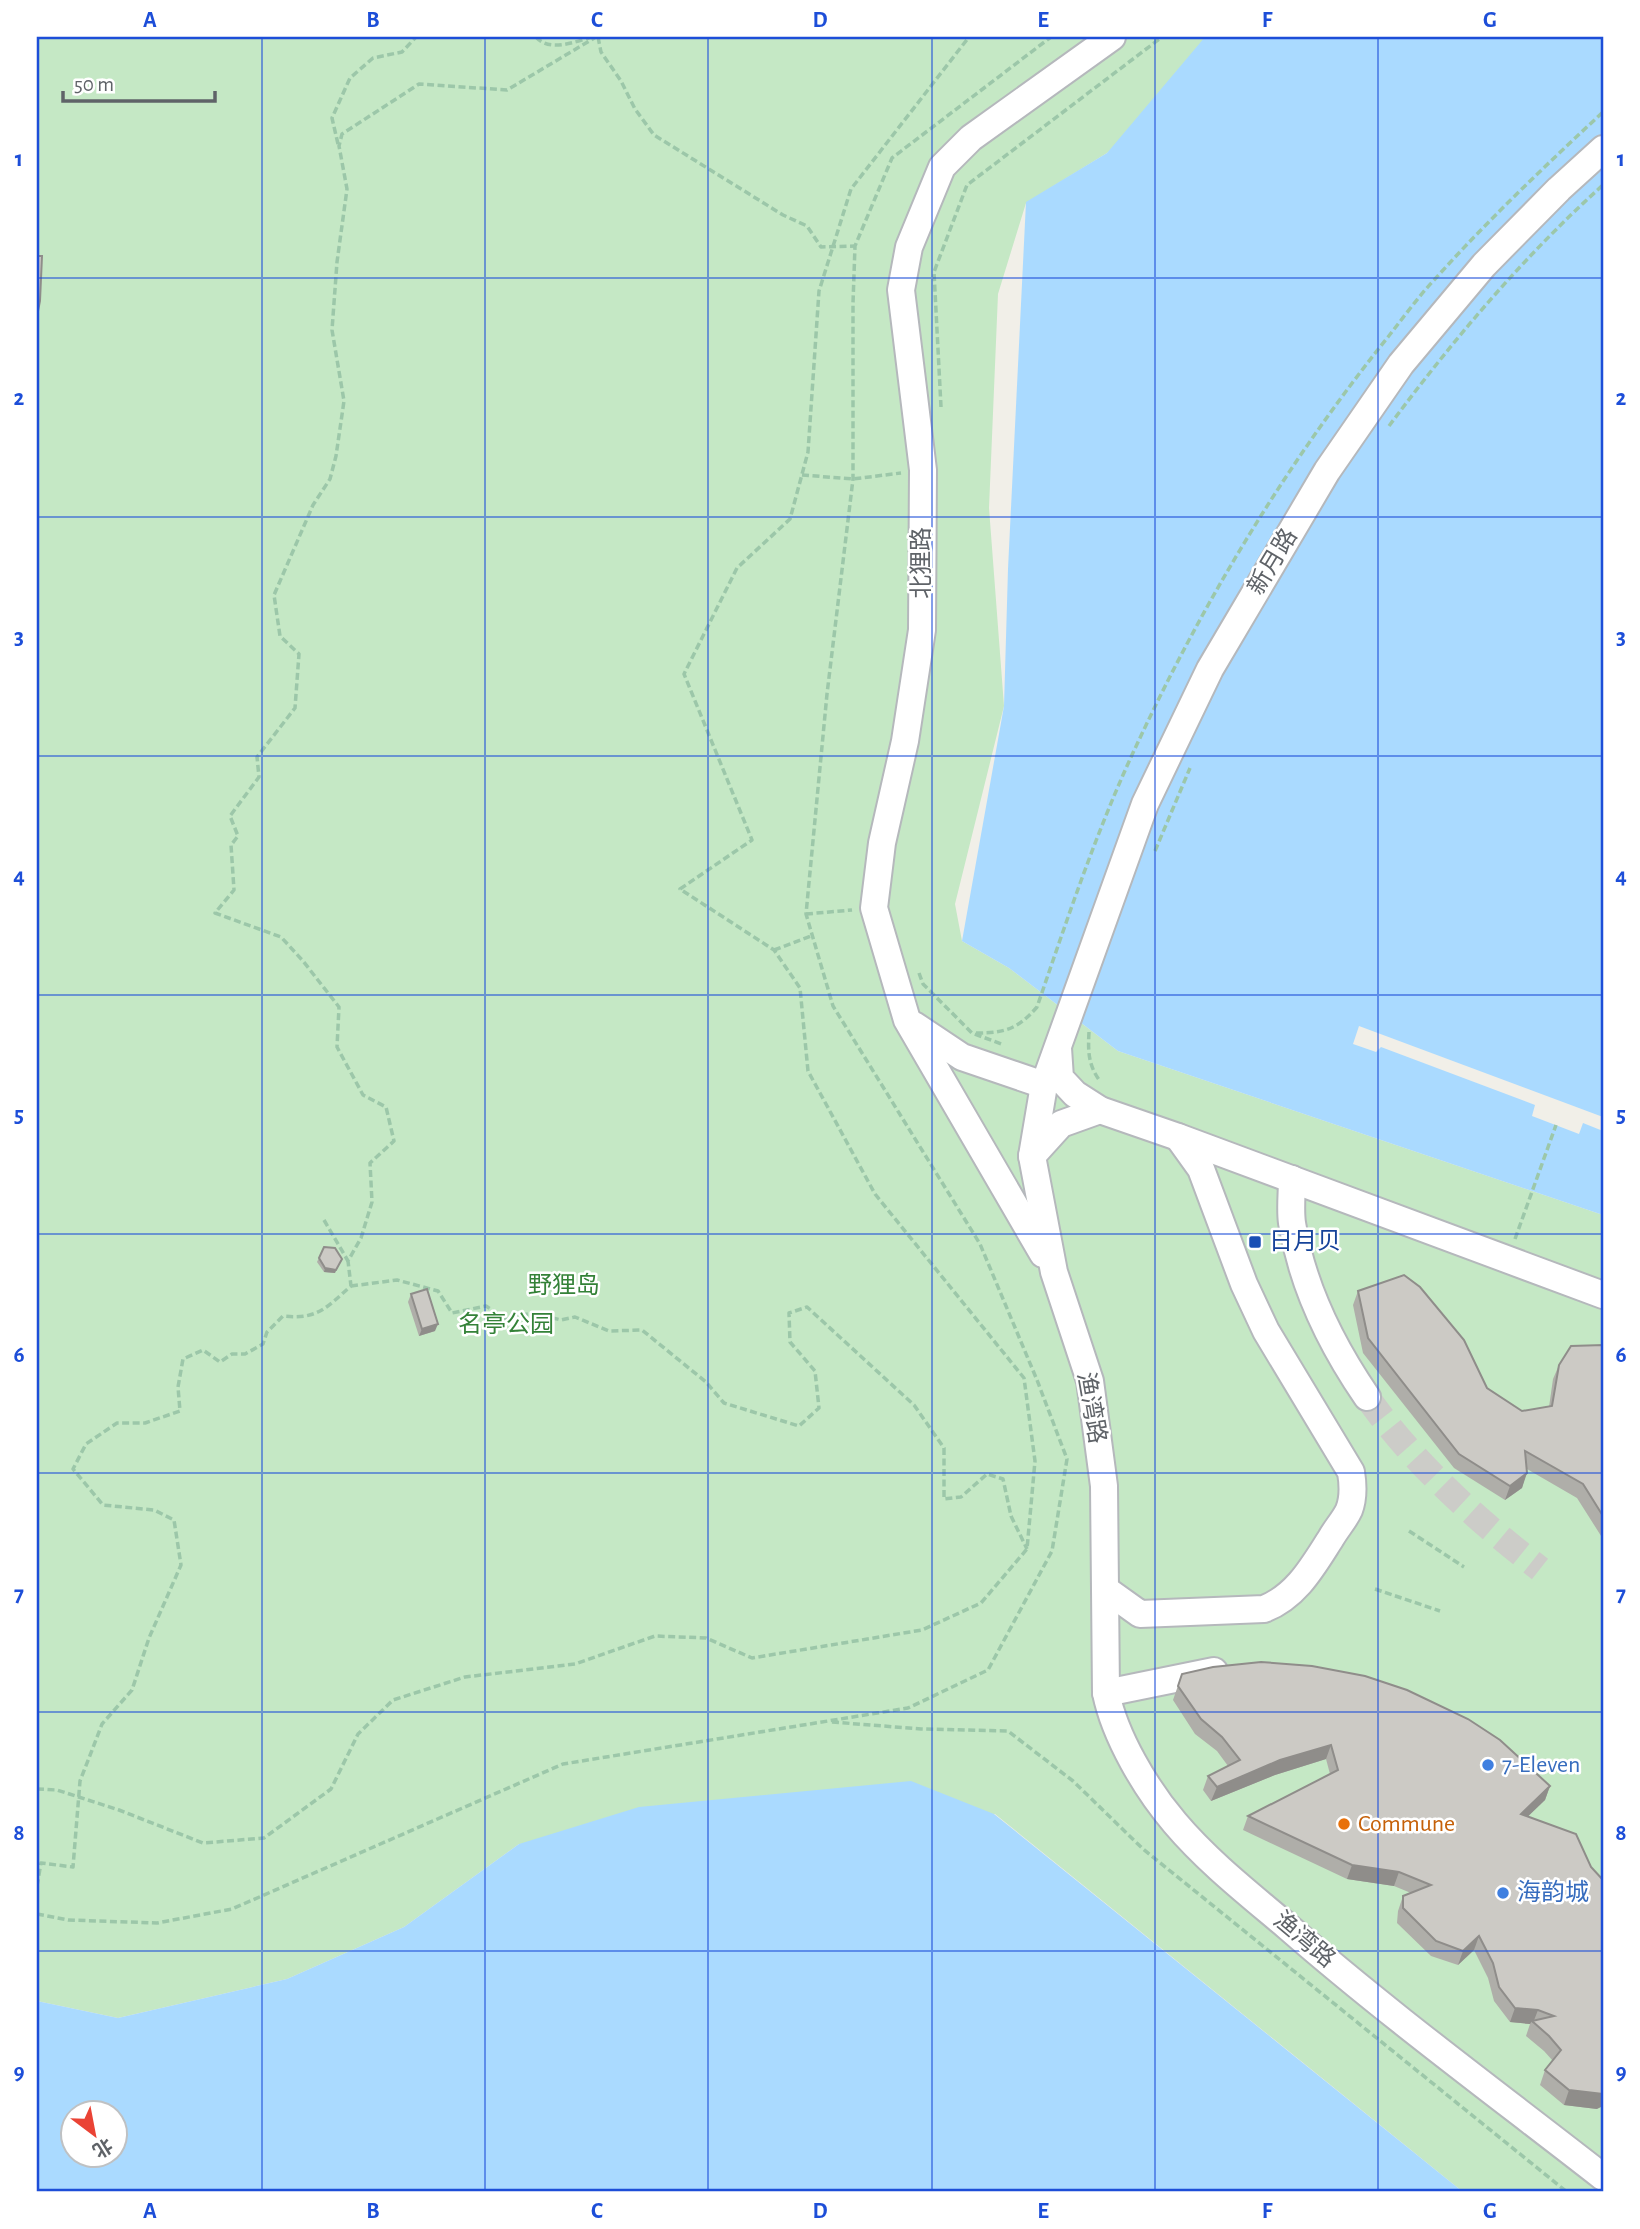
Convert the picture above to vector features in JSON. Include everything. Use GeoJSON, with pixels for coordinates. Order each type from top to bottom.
{"type":"FeatureCollection","features":[{"type":"Feature","properties":{"kind":"street","name":"北狸路"},"geometry":{"type":"LineString","coordinates":[[1054,1272],[907,1020],[874,908],[882,843],[905,741],[922,629],[923,470],[901,290],[909,247],[942,167],[971,138],[1112,37]]}},
{"type":"Feature","properties":{"kind":"street","name":"新月路"},"geometry":{"type":"LineString","coordinates":[[1058,1047],[1145,804],[1210,668],[1327,471],[1401,364],[1484,265],[1603,149]]}},
{"type":"Feature","properties":{"kind":"street"},"geometry":{"type":"LineString","coordinates":[[907,1020],[962,1058],[1044,1086]]}},
{"type":"Feature","properties":{"kind":"street","name":"渔湾路"},"geometry":{"type":"LineString","coordinates":[[1058,1047],[1044,1086],[1032,1156],[1054,1272],[1090,1381],[1104,1486],[1106,1693],[1111,1716],[1134,1763],[1173,1822],[1198,1848],[1325,1959],[1603,2177]]}},
{"type":"Feature","properties":{"kind":"street"},"geometry":{"type":"LineString","coordinates":[[1058,1047],[1060,1077],[1075,1094],[1103,1099],[1178,1137],[1603,1295]]}},
{"type":"Feature","properties":{"kind":"street"},"geometry":{"type":"LineString","coordinates":[[1032,1156],[1061,1124],[1103,1099]]}},
{"type":"Feature","properties":{"kind":"street"},"geometry":{"type":"LineString","coordinates":[[1105,1589],[1140,1614],[1264,1609],[1280,1603],[1310,1570],[1349,1509],[1353,1487],[1351,1472],[1266,1331],[1244,1284],[1201,1169],[1178,1137]]}},
{"type":"Feature","properties":{"kind":"street"},"geometry":{"type":"LineString","coordinates":[[1292,1179],[1291,1220],[1300,1260],[1332,1339],[1367,1397]]}},
{"type":"Feature","properties":{"kind":"street"},"geometry":{"type":"LineString","coordinates":[[1106,1693],[1230,1668]]}},
{"type":"Feature","properties":{"kind":"path"},"geometry":{"type":"LineString","coordinates":[[348,1261],[361,1238],[372,1202],[370,1163],[394,1141],[386,1107],[363,1095],[337,1047],[339,1007],[303,961],[281,937],[215,913],[234,890],[230,845],[238,835],[230,816],[259,777],[257,757],[295,708],[299,654],[280,636],[274,595],[313,505],[330,479],[336,456],[344,401],[332,330],[337,262],[347,189],[332,118],[350,78],[373,58],[402,52],[416,37]]}},
{"type":"Feature","properties":{"kind":"path"},"geometry":{"type":"LineString","coordinates":[[536,37],[540,41],[559,46],[596,37]]}},
{"type":"Feature","properties":{"kind":"path"},"geometry":{"type":"LineString","coordinates":[[339,146],[342,134],[419,84],[507,90],[596,37]]}},
{"type":"Feature","properties":{"kind":"path"},"geometry":{"type":"LineString","coordinates":[[596,37],[601,52],[654,135],[783,215],[807,226],[821,247],[855,246]]}},
{"type":"Feature","properties":{"kind":"path"},"geometry":{"type":"LineString","coordinates":[[37,1789],[57,1790],[119,1810],[203,1843],[264,1838],[331,1788],[358,1734],[393,1700],[465,1677],[575,1664],[655,1636],[706,1638],[752,1658],[922,1630],[981,1603],[1027,1549],[1035,1461],[1024,1378],[875,1194],[808,1071],[800,988],[774,950],[680,889],[752,840],[684,674],[737,568],[790,519],[808,452],[819,290],[851,189],[969,37]]}},
{"type":"Feature","properties":{"kind":"path"},"geometry":{"type":"LineString","coordinates":[[37,1914],[68,1920],[157,1923],[232,1909],[563,1764],[908,1708],[988,1670],[1052,1551],[1066,1459],[1037,1380],[979,1244],[833,1006],[806,914],[827,694],[853,479],[855,246],[892,158],[1051,37]]}},
{"type":"Feature","properties":{"kind":"path"},"geometry":{"type":"LineString","coordinates":[[941,416],[934,272],[967,184],[1162,37]]}},
{"type":"Feature","properties":{"kind":"path"},"geometry":{"type":"LineString","coordinates":[[1387,428],[1434,366],[1501,287],[1570,215],[1603,185]]}},
{"type":"Feature","properties":{"kind":"path"},"geometry":{"type":"LineString","coordinates":[[802,475],[853,479],[923,470]]}},
{"type":"Feature","properties":{"kind":"path"},"geometry":{"type":"LineString","coordinates":[[1151,860],[1192,764]]}},
{"type":"Feature","properties":{"kind":"path"},"geometry":{"type":"LineString","coordinates":[[774,950],[812,935]]}},
{"type":"Feature","properties":{"kind":"path"},"geometry":{"type":"LineString","coordinates":[[919,971],[923,984],[972,1033],[1006,1045]]}},
{"type":"Feature","properties":{"kind":"path"},"geometry":{"type":"LineString","coordinates":[[1090,1024],[1088,1055],[1103,1099]]}},
{"type":"Feature","properties":{"kind":"path"},"geometry":{"type":"LineString","coordinates":[[1515,1240],[1556,1125]]}},
{"type":"Feature","properties":{"kind":"path"},"geometry":{"type":"LineString","coordinates":[[324,1220],[348,1261],[351,1286]]}},
{"type":"Feature","properties":{"kind":"path"},"geometry":{"type":"LineString","coordinates":[[37,1886],[39,1863],[73,1867],[80,1781],[102,1724],[132,1690],[149,1638],[181,1565],[174,1520],[154,1510],[103,1506],[73,1469],[86,1444],[117,1423],[145,1423],[180,1411],[178,1387],[183,1359],[203,1350],[220,1362],[232,1354],[245,1354],[263,1344],[267,1332],[283,1316],[303,1318],[314,1314],[325,1309],[351,1286],[397,1280],[438,1291],[452,1313],[486,1306],[506,1319],[531,1313],[561,1320],[575,1317],[609,1331],[642,1330],[706,1382],[724,1403],[799,1426],[819,1408],[815,1371],[790,1342],[789,1313],[807,1307],[914,1405],[944,1448],[944,1499],[961,1497],[987,1474],[1003,1479],[1011,1516],[1027,1549]]}},
{"type":"Feature","properties":{"kind":"path"},"geometry":{"type":"LineString","coordinates":[[1409,1531],[1464,1567]]}},
{"type":"Feature","properties":{"kind":"path"},"geometry":{"type":"LineString","coordinates":[[1375,1590],[1440,1611]]}},
{"type":"Feature","properties":{"kind":"path"},"geometry":{"type":"LineString","coordinates":[[824,1722],[921,1729],[1007,1731],[1073,1782],[1143,1849],[1567,2192]]}},
{"type":"Feature","properties":{"kind":"green space","name":"野狸岛"},"geometry":{"type":"Polygon","coordinates":[[[37,37],[1258,37],[1107,153],[1026,203],[998,294],[989,508],[1004,706],[955,904],[962,941],[1009,968],[1118,1051],[1603,1215],[1603,2192],[1463,2192],[995,1814],[519,1844],[404,1927],[287,1979],[118,2018],[37,2001],[37,37]]]}},
{"type":"Feature","properties":{"kind":"water"},"geometry":{"type":"Polygon","coordinates":[[[1205,37],[1603,37],[1603,1215],[1118,1051],[1009,968],[962,941],[1004,706],[1026,202],[1107,153],[1205,37]]]}},
{"type":"Feature","properties":{"kind":"water"},"geometry":{"type":"Polygon","coordinates":[[[911,1781],[994,1814],[1463,2192],[37,2192],[37,2001],[118,2018],[287,1979],[404,1927],[519,1844],[639,1807],[911,1781]]]}},
{"type":"Feature","properties":{"kind":"pier"},"geometry":{"type":"Polygon","coordinates":[[[1359,1026],[1603,1117],[1603,1131],[1583,1123],[1579,1134],[1532,1116],[1535,1105],[1381,1047],[1376,1052],[1353,1044],[1359,1026]]]}},
{"type":"Feature","properties":{"kind":"building"},"geometry":{"type":"Polygon","coordinates":[[[37,256],[42,256],[37,316],[37,256]]]}},
{"type":"Feature","properties":{"kind":"building"},"geometry":{"type":"Polygon","coordinates":[[[324,1247],[335,1248],[342,1259],[336,1270],[325,1268],[319,1258],[324,1247]]]}},
{"type":"Feature","properties":{"kind":"building"},"geometry":{"type":"Polygon","coordinates":[[[1404,1275],[1420,1287],[1464,1340],[1487,1388],[1522,1411],[1552,1406],[1559,1365],[1571,1346],[1603,1345],[1603,1516],[1583,1484],[1525,1451],[1527,1473],[1510,1486],[1459,1454],[1368,1338],[1358,1291],[1404,1275]]]}},
{"type":"Feature","properties":{"kind":"building"},"geometry":{"type":"Polygon","coordinates":[[[427,1289],[438,1324],[422,1329],[411,1294],[427,1289]]]}},
{"type":"Feature","properties":{"kind":"building","name":"海韵城"},"geometry":{"type":"Polygon","coordinates":[[[1261,1662],[1312,1666],[1365,1676],[1407,1690],[1468,1719],[1500,1740],[1550,1786],[1521,1814],[1576,1834],[1591,1867],[1603,1880],[1603,2094],[1569,2090],[1545,2070],[1561,2050],[1532,2021],[1554,2016],[1538,2010],[1515,2008],[1499,1987],[1493,1963],[1479,1936],[1463,1951],[1436,1941],[1403,1908],[1403,1896],[1431,1885],[1399,1872],[1352,1865],[1248,1816],[1338,1770],[1331,1745],[1280,1760],[1217,1787],[1208,1776],[1240,1760],[1222,1737],[1201,1719],[1178,1686],[1182,1674],[1213,1667],[1261,1662]]]}},
{"type":"Feature","properties":{"kind":"tunnel"},"geometry":{"type":"LineString","coordinates":[[1367,1397],[1405,1445],[1447,1489],[1540,1569]]}},
{"type":"Feature","properties":{"kind":"place","name":"日月贝"},"geometry":{"type":"Point","coordinates":[1255,1242]}},
{"type":"Feature","properties":{"kind":"place","name":"7-Eleven"},"geometry":{"type":"Point","coordinates":[1488,1765]}},
{"type":"Feature","properties":{"kind":"place","name":"Commune"},"geometry":{"type":"Point","coordinates":[1344,1824]}},
{"type":"Feature","properties":{"kind":"place","name":"海韵城"},"geometry":{"type":"Point","coordinates":[1503,1893]}},
{"type":"Feature","properties":{"kind":"park label","name":"名亭公园"},"geometry":{"type":"Point","coordinates":[506,1325]}}]}
